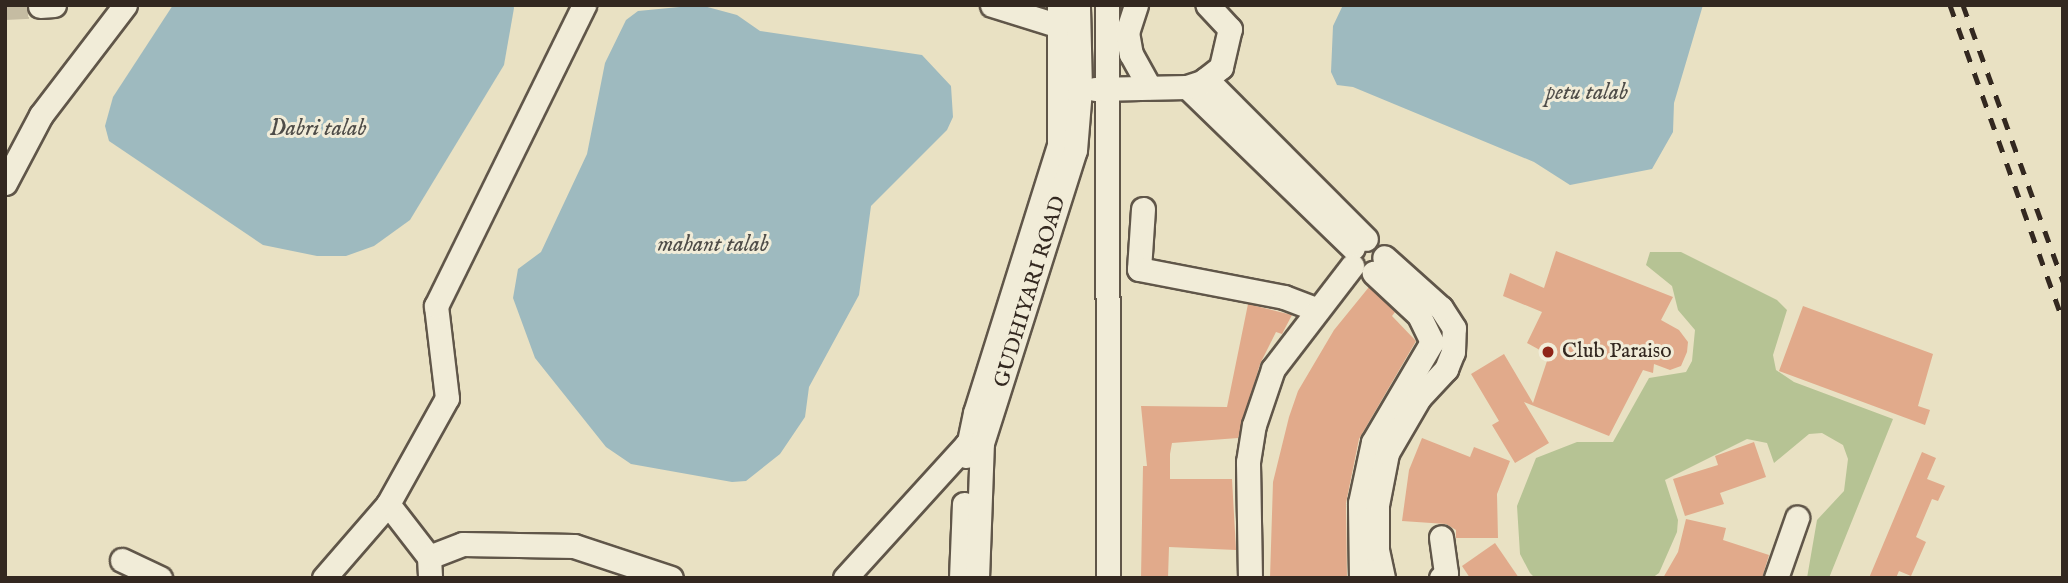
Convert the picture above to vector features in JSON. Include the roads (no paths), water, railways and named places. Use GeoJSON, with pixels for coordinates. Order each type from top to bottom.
{"type":"FeatureCollection","features":[{"type":"Feature","properties":{"kind":"street"},"geometry":{"type":"LineString","coordinates":[[40,6],[54,5]]}},
{"type":"Feature","properties":{"kind":"street"},"geometry":{"type":"LineString","coordinates":[[5,183],[41,115],[125,5]]}},
{"type":"Feature","properties":{"kind":"street"},"geometry":{"type":"LineString","coordinates":[[324,578],[388,504],[447,398],[436,306],[584,5]]}},
{"type":"Feature","properties":{"kind":"street"},"geometry":{"type":"LineString","coordinates":[[992,5],[1060,15]]}},
{"type":"Feature","properties":{"kind":"street","name":"GUDHIYARI ROAD"},"geometry":{"type":"LineString","coordinates":[[977,578],[974,444],[1075,150],[1080,89],[1077,5]]}},
{"type":"Feature","properties":{"kind":"street"},"geometry":{"type":"LineString","coordinates":[[1107,5],[1110,296],[1105,332],[1108,578]]}},
{"type":"Feature","properties":{"kind":"street"},"geometry":{"type":"LineString","coordinates":[[1136,5],[1127,32],[1131,54],[1149,88]]}},
{"type":"Feature","properties":{"kind":"street"},"geometry":{"type":"LineString","coordinates":[[1080,89],[1149,88],[1196,83],[1221,66],[1230,29],[1208,5]]}},
{"type":"Feature","properties":{"kind":"street","name":"GUDHIYARI ROAD"},"geometry":{"type":"LineString","coordinates":[[961,578],[974,444],[1059,145],[1060,15]]}},
{"type":"Feature","properties":{"kind":"street"},"geometry":{"type":"LineString","coordinates":[[1196,83],[1366,257],[1441,308],[1454,328],[1454,352],[1446,369],[1419,398],[1387,453],[1368,504],[1361,578]]}},
{"type":"Feature","properties":{"kind":"street"},"geometry":{"type":"LineString","coordinates":[[1143,209],[1139,269],[1284,297],[1315,309]]}},
{"type":"Feature","properties":{"kind":"street"},"geometry":{"type":"LineString","coordinates":[[1250,578],[1248,462],[1254,425],[1273,369],[1315,309],[1366,257]]}},
{"type":"Feature","properties":{"kind":"street"},"geometry":{"type":"LineString","coordinates":[[1110,296],[1118,328],[1121,578]]}},
{"type":"Feature","properties":{"kind":"street"},"geometry":{"type":"LineString","coordinates":[[845,578],[974,444]]}},
{"type":"Feature","properties":{"kind":"street"},"geometry":{"type":"LineString","coordinates":[[388,504],[429,567],[463,544],[575,546],[671,578]]}},
{"type":"Feature","properties":{"kind":"street"},"geometry":{"type":"LineString","coordinates":[[1368,504],[1383,578]]}},
{"type":"Feature","properties":{"kind":"street"},"geometry":{"type":"LineString","coordinates":[[1776,578],[1797,517]]}},
{"type":"Feature","properties":{"kind":"street"},"geometry":{"type":"LineString","coordinates":[[1441,537],[1446,573],[1441,578]]}},
{"type":"Feature","properties":{"kind":"street"},"geometry":{"type":"LineString","coordinates":[[122,560],[160,578]]}},
{"type":"Feature","properties":{"kind":"water","name":"Dabri talab"},"geometry":{"type":"Polygon","coordinates":[[[173,5],[513,5],[514,8],[504,65],[410,220],[374,246],[346,256],[317,256],[263,245],[109,141],[105,126],[113,97],[173,5]]]}},
{"type":"Feature","properties":{"kind":"water","name":"mahant talab"},"geometry":{"type":"Polygon","coordinates":[[[700,5],[737,15],[760,31],[922,55],[951,86],[953,117],[947,130],[871,206],[859,295],[809,387],[805,417],[780,454],[746,481],[732,482],[631,464],[606,447],[535,358],[513,298],[518,269],[541,252],[587,154],[605,63],[626,20],[638,11],[700,5]]]}},
{"type":"Feature","properties":{"kind":"water","name":"petu talab"},"geometry":{"type":"Polygon","coordinates":[[[1343,5],[1703,5],[1674,103],[1673,132],[1652,169],[1570,185],[1534,162],[1353,87],[1337,85],[1331,72],[1333,26],[1343,5]]]}},
{"type":"Feature","properties":{"kind":"tunnel"},"geometry":{"type":"LineString","coordinates":[[5,8],[40,6]]}},
{"type":"Feature","properties":{"kind":"railway"},"geometry":{"type":"LineString","coordinates":[[1950,5],[2063,320]]}},
{"type":"Feature","properties":{"kind":"railway"},"geometry":{"type":"LineString","coordinates":[[1963,5],[2063,282]]}},
{"type":"Feature","properties":{"kind":"place","name":"Club Paraiso"},"geometry":{"type":"Point","coordinates":[1548,352]}}]}
